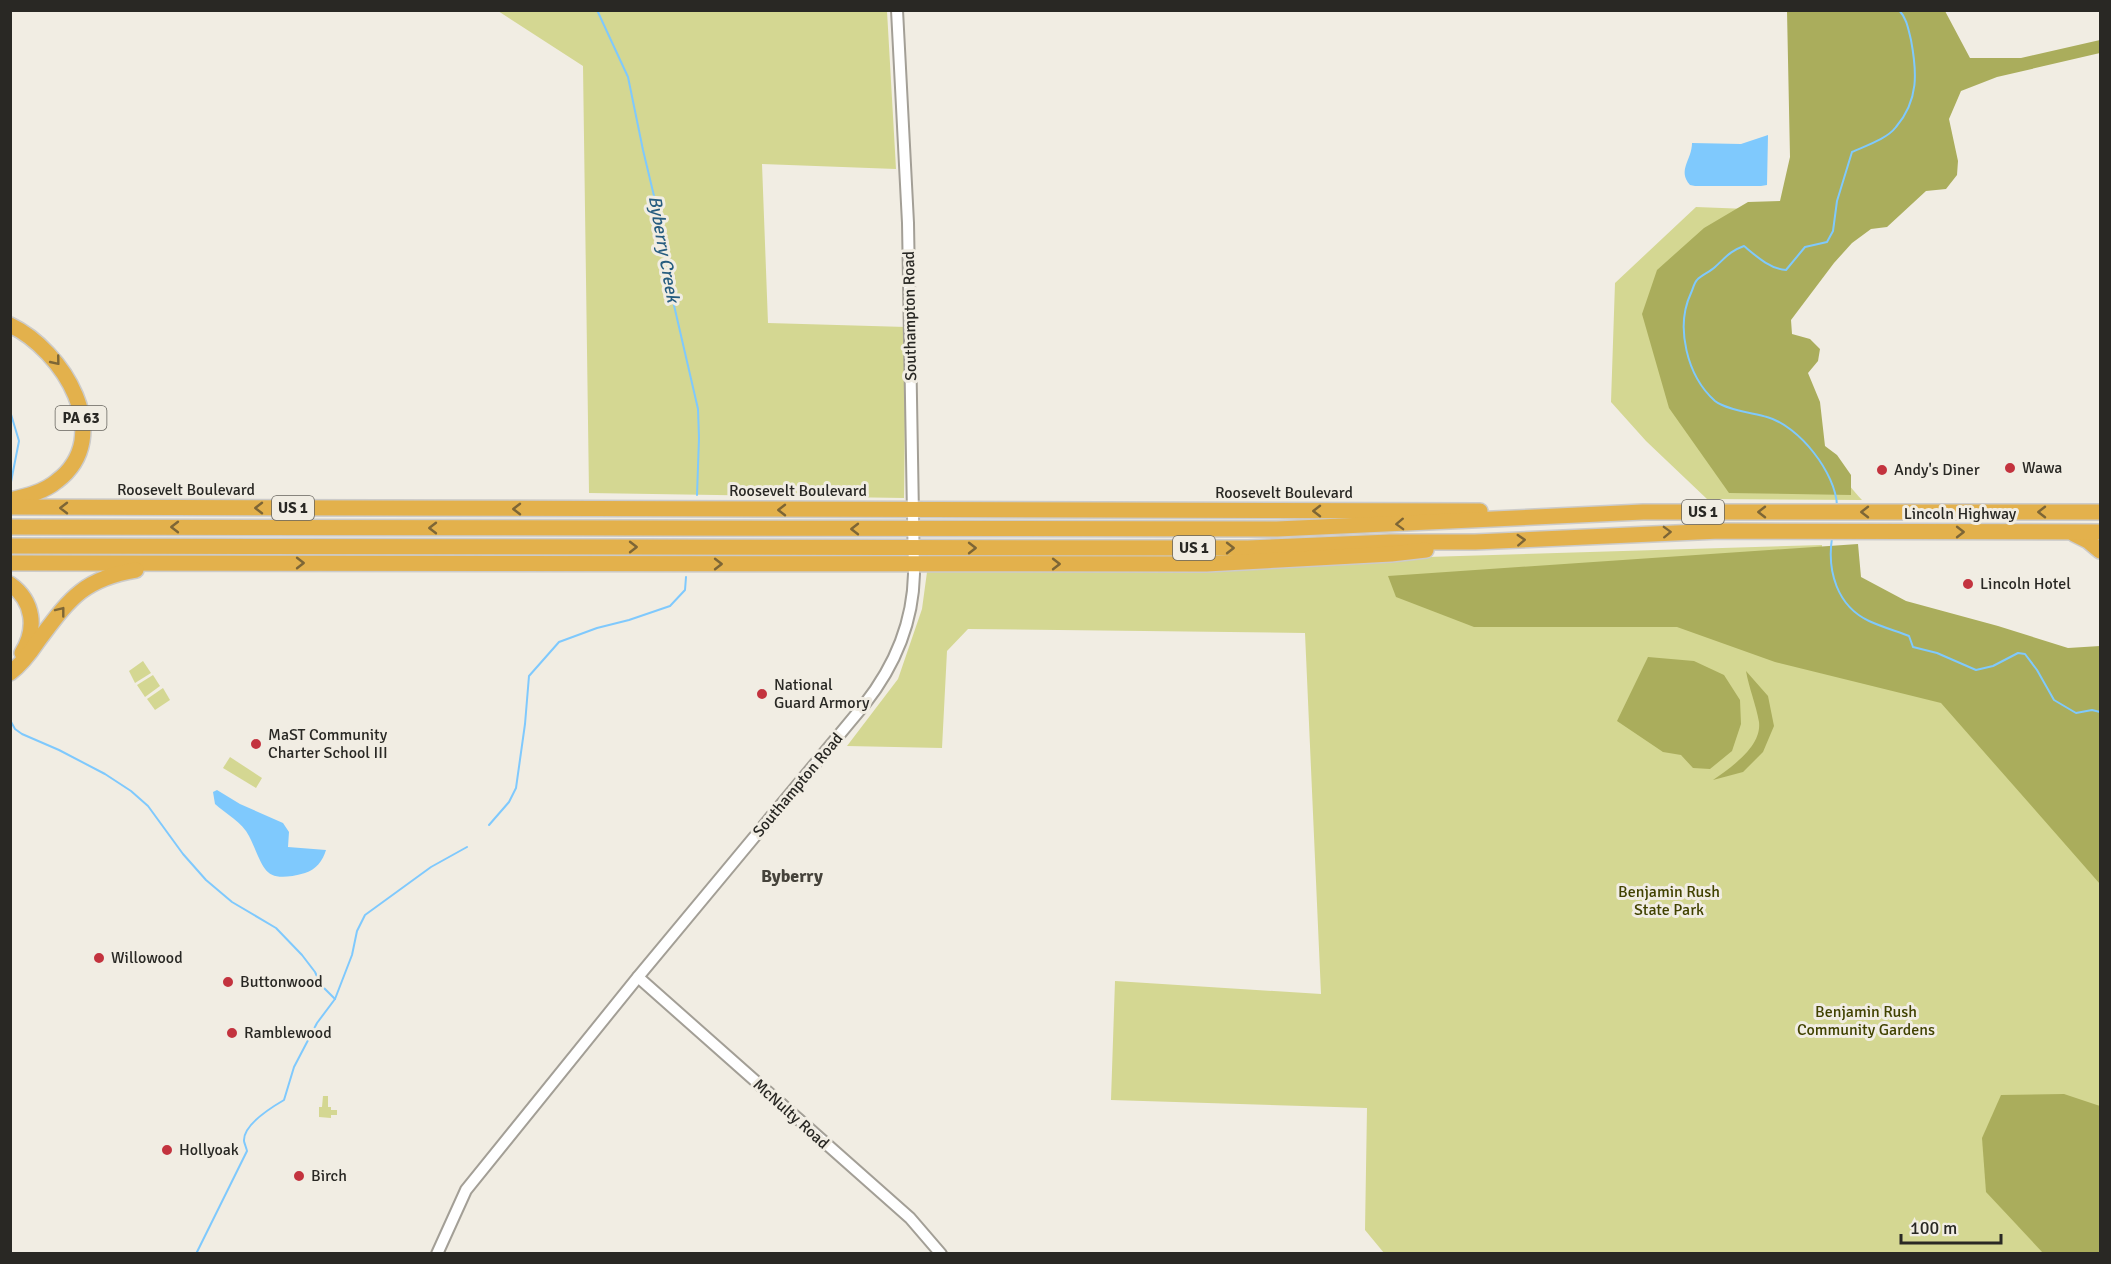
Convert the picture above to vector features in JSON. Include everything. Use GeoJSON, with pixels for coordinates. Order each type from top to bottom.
{"type":"FeatureCollection","features":[{"type":"Feature","properties":{"kind":"highway","name":"PA 63"},"geometry":{"type":"LineString","coordinates":[[10,325],[38,342],[64,371],[76,399],[82,428],[78,454],[63,476],[44,489],[10,500]]}},
{"type":"Feature","properties":{"kind":"highway","name":"Roosevelt Boulevard"},"geometry":{"type":"LineString","coordinates":[[10,507],[1509,511],[1564,512],[1585,515]]}},
{"type":"Feature","properties":{"kind":"highway"},"geometry":{"type":"LineString","coordinates":[[633,509],[721,528]]}},
{"type":"Feature","properties":{"kind":"highway","name":"Roosevelt Boulevard"},"geometry":{"type":"LineString","coordinates":[[10,527],[1277,529],[1652,512],[1821,512]]}},
{"type":"Feature","properties":{"kind":"highway","name":"Lincoln Highway"},"geometry":{"type":"LineString","coordinates":[[1821,512],[2100,512]]}},
{"type":"Feature","properties":{"kind":"highway","name":"Lincoln Highway"},"geometry":{"type":"LineString","coordinates":[[1475,542],[1662,532],[1820,530],[2100,532]]}},
{"type":"Feature","properties":{"kind":"highway"},"geometry":{"type":"LineString","coordinates":[[2066,532],[2082,537],[2100,551]]}},
{"type":"Feature","properties":{"kind":"highway","name":"US 1"},"geometry":{"type":"LineString","coordinates":[[10,548],[1248,549],[1390,542],[1475,542]]}},
{"type":"Feature","properties":{"kind":"highway","name":"US 1"},"geometry":{"type":"LineString","coordinates":[[10,563],[1243,563],[1391,554],[1475,542]]}},
{"type":"Feature","properties":{"kind":"highway"},"geometry":{"type":"LineString","coordinates":[[10,548],[71,563]]}},
{"type":"Feature","properties":{"kind":"highway"},"geometry":{"type":"LineString","coordinates":[[648,564],[722,548]]}},
{"type":"Feature","properties":{"kind":"highway"},"geometry":{"type":"LineString","coordinates":[[10,673],[28,655],[68,602],[87,586],[119,573],[177,563]]}},
{"type":"Feature","properties":{"kind":"highway"},"geometry":{"type":"LineString","coordinates":[[10,584],[27,602],[32,621],[25,647],[10,665]]}},
{"type":"Feature","properties":{"kind":"street","name":"Southampton Road"},"geometry":{"type":"LineString","coordinates":[[437,1254],[466,1190],[878,686],[896,655],[912,599],[914,564],[908,223],[897,10]]}},
{"type":"Feature","properties":{"kind":"street","name":"McNulty Road"},"geometry":{"type":"LineString","coordinates":[[638,977],[910,1218],[941,1254]]}},
{"type":"Feature","properties":{"kind":"green space"},"geometry":{"type":"Polygon","coordinates":[[[498,11],[887,11],[896,169],[762,164],[768,323],[906,327],[904,498],[589,493],[583,66],[498,11]]]}},
{"type":"Feature","properties":{"kind":"green space"},"geometry":{"type":"Polygon","coordinates":[[[1787,11],[1945,11],[1970,58],[2021,58],[2100,40],[2100,53],[1997,77],[1961,91],[1949,119],[1958,161],[1957,175],[1946,189],[1926,191],[1887,227],[1871,229],[1852,243],[1791,320],[1792,334],[1810,339],[1820,349],[1818,361],[1808,373],[1820,402],[1825,446],[1837,455],[1851,475],[1851,495],[1729,493],[1669,408],[1642,314],[1657,270],[1704,228],[1748,202],[1780,201],[1790,157],[1787,11]]]}},
{"type":"Feature","properties":{"kind":"green space"},"geometry":{"type":"Polygon","coordinates":[[[1807,11],[1901,11],[1913,32],[1919,84],[1898,123],[1858,146],[1833,201],[1841,222],[1812,240],[1808,250],[1782,254],[1758,236],[1727,251],[1695,283],[1686,354],[1711,399],[1763,409],[1781,417],[1806,437],[1862,500],[1707,499],[1646,441],[1611,402],[1615,283],[1696,207],[1800,211],[1807,11]]]}},
{"type":"Feature","properties":{"kind":"green space"},"geometry":{"type":"Polygon","coordinates":[[[1858,544],[1861,577],[1906,601],[2068,648],[2100,646],[2100,884],[1941,703],[1775,662],[1677,627],[1474,627],[1396,597],[1388,576],[1858,544]]]}},
{"type":"Feature","properties":{"kind":"green space","name":"Benjamin Rush State Park"},"geometry":{"type":"Polygon","coordinates":[[[1822,545],[1822,558],[2100,702],[2100,1253],[1384,1253],[1365,1230],[1367,1108],[1111,1100],[1115,981],[1321,994],[1305,633],[968,629],[947,651],[942,748],[847,746],[898,679],[922,609],[927,572],[1822,545]]]}},
{"type":"Feature","properties":{"kind":"green space"},"geometry":{"type":"Polygon","coordinates":[[[1648,657],[1694,661],[1724,675],[1740,700],[1741,724],[1732,751],[1710,769],[1693,768],[1681,755],[1663,752],[1617,721],[1648,657]]]}},
{"type":"Feature","properties":{"kind":"green space"},"geometry":{"type":"Polygon","coordinates":[[[143,661],[151,673],[135,683],[129,671],[143,661]]]}},
{"type":"Feature","properties":{"kind":"green space"},"geometry":{"type":"Polygon","coordinates":[[[1746,671],[1768,696],[1774,726],[1763,752],[1743,772],[1713,780],[1744,756],[1759,731],[1758,716],[1746,671]]]}},
{"type":"Feature","properties":{"kind":"green space"},"geometry":{"type":"Polygon","coordinates":[[[153,675],[160,686],[145,697],[137,685],[153,675]]]}},
{"type":"Feature","properties":{"kind":"green space"},"geometry":{"type":"Polygon","coordinates":[[[163,688],[170,700],[155,710],[147,699],[163,688]]]}},
{"type":"Feature","properties":{"kind":"green space"},"geometry":{"type":"Polygon","coordinates":[[[230,757],[262,778],[256,788],[223,768],[230,757]]]}},
{"type":"Feature","properties":{"kind":"green space"},"geometry":{"type":"Polygon","coordinates":[[[2064,1094],[2100,1106],[2100,1253],[2043,1253],[1986,1192],[1982,1138],[2001,1095],[2064,1094]]]}},
{"type":"Feature","properties":{"kind":"green space"},"geometry":{"type":"Polygon","coordinates":[[[323,1096],[328,1096],[328,1107],[331,1107],[331,1110],[337,1110],[337,1115],[331,1115],[331,1118],[319,1117],[319,1107],[322,1107],[323,1096]]]}},
{"type":"Feature","properties":{"kind":"water"},"geometry":{"type":"Polygon","coordinates":[[[1768,135],[1767,185],[1695,186],[1690,185],[1686,180],[1685,170],[1692,143],[1741,144],[1768,135]]]}},
{"type":"Feature","properties":{"kind":"water"},"geometry":{"type":"Polygon","coordinates":[[[217,790],[240,804],[283,823],[289,832],[288,847],[326,850],[321,861],[312,870],[291,876],[280,877],[267,871],[246,831],[215,804],[213,792],[217,790]]]}},
{"type":"Feature","properties":{"kind":"waterway","name":"Byberry Creek"},"geometry":{"type":"LineString","coordinates":[[597,10],[628,77],[666,246],[670,288],[698,409],[697,495]]}},
{"type":"Feature","properties":{"kind":"waterway"},"geometry":{"type":"LineString","coordinates":[[1837,506],[1830,479],[1814,452],[1803,440],[1779,422],[1720,404],[1705,391],[1686,350],[1684,321],[1686,306],[1696,281],[1735,250],[1744,246],[1769,265],[1786,270],[1805,247],[1827,242],[1833,231],[1837,201],[1852,152],[1887,135],[1909,107],[1915,74],[1913,52],[1907,24],[1899,10]]}},
{"type":"Feature","properties":{"kind":"waterway"},"geometry":{"type":"LineString","coordinates":[[10,411],[19,441],[10,487]]}},
{"type":"Feature","properties":{"kind":"waterway"},"geometry":{"type":"LineString","coordinates":[[1832,538],[1833,575],[1842,597],[1858,614],[1869,621],[1909,636],[1913,647],[1937,653],[1976,670],[1993,666],[2018,653],[2025,654],[2054,700],[2076,713],[2092,710],[2100,712]]}},
{"type":"Feature","properties":{"kind":"waterway","name":"Byberry Creek"},"geometry":{"type":"LineString","coordinates":[[489,825],[509,802],[516,788],[529,676],[559,642],[670,606],[685,590],[686,577]]}},
{"type":"Feature","properties":{"kind":"waterway"},"geometry":{"type":"LineString","coordinates":[[10,720],[15,729],[22,734],[105,774],[131,791],[148,806],[183,854],[206,880],[232,902],[276,928],[302,955],[315,972],[321,985],[335,999]]}},
{"type":"Feature","properties":{"kind":"waterway","name":"Byberry Creek"},"geometry":{"type":"LineString","coordinates":[[196,1254],[247,1151],[244,1141],[248,1129],[259,1117],[284,1100],[294,1067],[317,1023],[335,999],[352,955],[357,931],[365,915],[431,867],[467,847]]}},
{"type":"Feature","properties":{"kind":"place","name":"Wawa"},"geometry":{"type":"Point","coordinates":[2010,468]}},
{"type":"Feature","properties":{"kind":"place","name":"Andy's Diner"},"geometry":{"type":"Point","coordinates":[1882,470]}},
{"type":"Feature","properties":{"kind":"place","name":"Lincoln Hotel"},"geometry":{"type":"Point","coordinates":[1968,584]}},
{"type":"Feature","properties":{"kind":"place","name":"National Guard Armory"},"geometry":{"type":"Point","coordinates":[762,694]}},
{"type":"Feature","properties":{"kind":"place","name":"MaST Community Charter School III"},"geometry":{"type":"Point","coordinates":[256,744]}},
{"type":"Feature","properties":{"kind":"place","name":"Willowood"},"geometry":{"type":"Point","coordinates":[99,958]}},
{"type":"Feature","properties":{"kind":"place","name":"Buttonwood"},"geometry":{"type":"Point","coordinates":[228,982]}},
{"type":"Feature","properties":{"kind":"place","name":"Ramblewood"},"geometry":{"type":"Point","coordinates":[232,1033]}},
{"type":"Feature","properties":{"kind":"place","name":"Hollyoak"},"geometry":{"type":"Point","coordinates":[167,1150]}},
{"type":"Feature","properties":{"kind":"place","name":"Birch"},"geometry":{"type":"Point","coordinates":[299,1176]}},
{"type":"Feature","properties":{"kind":"district","name":"Byberry"},"geometry":{"type":"Point","coordinates":[792,876]}},
{"type":"Feature","properties":{"kind":"park label","name":"Benjamin Rush Community Gardens"},"geometry":{"type":"Point","coordinates":[1866,1021]}}]}
